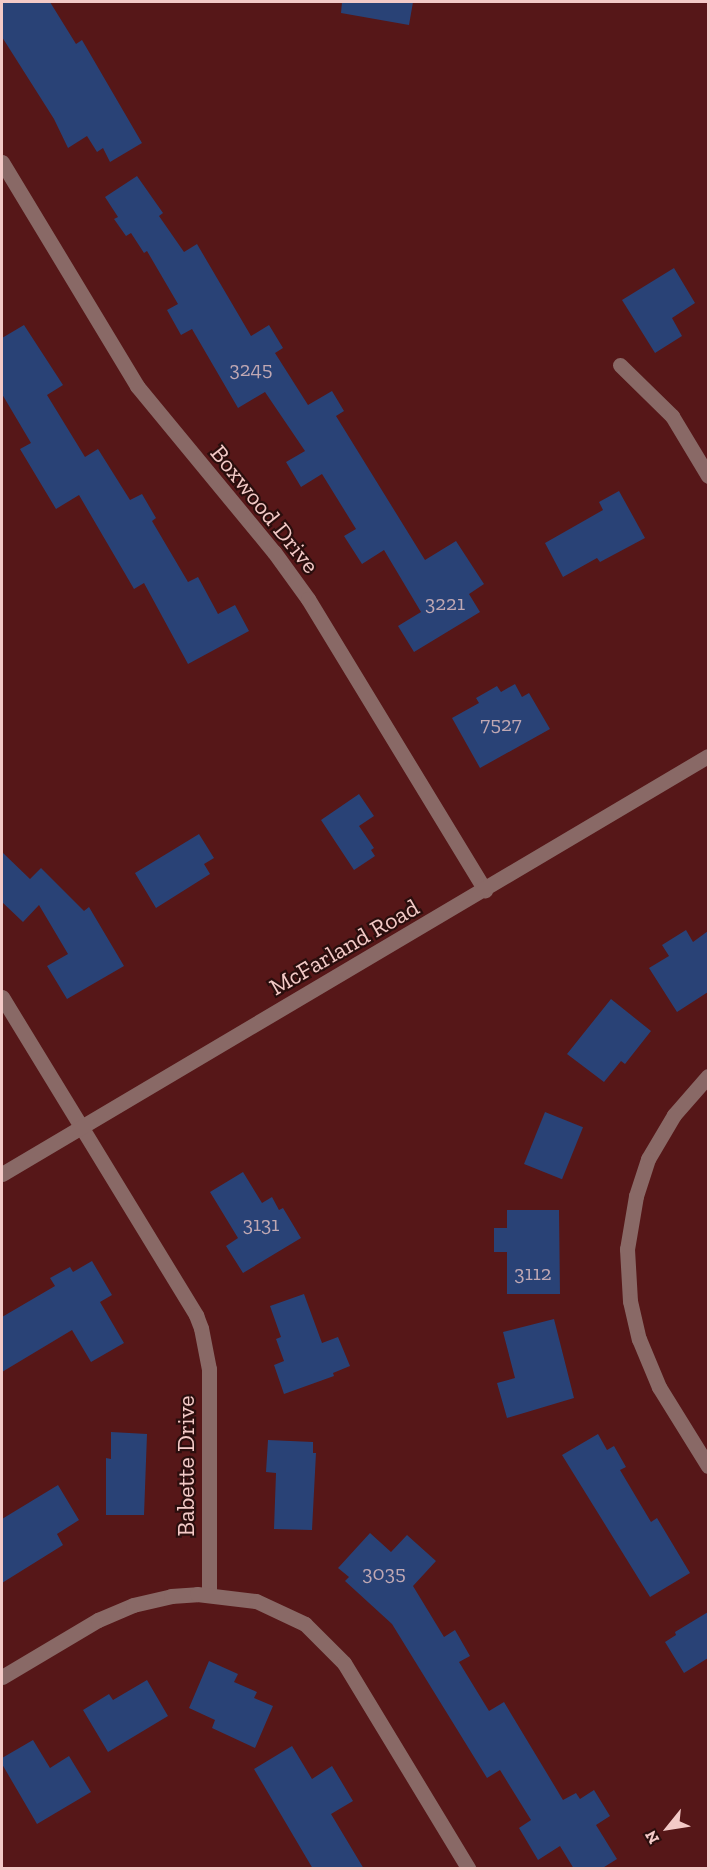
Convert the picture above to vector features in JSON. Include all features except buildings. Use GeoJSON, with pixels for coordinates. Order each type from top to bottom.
{"type":"FeatureCollection","features":[{"type":"Feature","properties":{"kind":"street","name":"Boxwood Drive"},"geometry":{"type":"LineString","coordinates":[[2,162],[137,386],[292,575],[485,890]]}},
{"type":"Feature","properties":{"kind":"street"},"geometry":{"type":"LineString","coordinates":[[620,365],[672,416],[708,476]]}},
{"type":"Feature","properties":{"kind":"street","name":"McFarland Road"},"geometry":{"type":"LineString","coordinates":[[2,1174],[708,756]]}},
{"type":"Feature","properties":{"kind":"street","name":"Babette Drive"},"geometry":{"type":"LineString","coordinates":[[2,997],[196,1315],[201,1328],[210,1369],[209,1595]]}},
{"type":"Feature","properties":{"kind":"street"},"geometry":{"type":"LineString","coordinates":[[708,1076],[682,1104],[660,1137],[643,1171],[636,1196],[627,1249],[632,1314],[645,1356],[659,1387],[708,1466]]}},
{"type":"Feature","properties":{"kind":"street"},"geometry":{"type":"LineString","coordinates":[[2,1677],[85,1627],[121,1609],[171,1596],[209,1595],[256,1601],[294,1617],[335,1652],[468,1869]]}}]}
